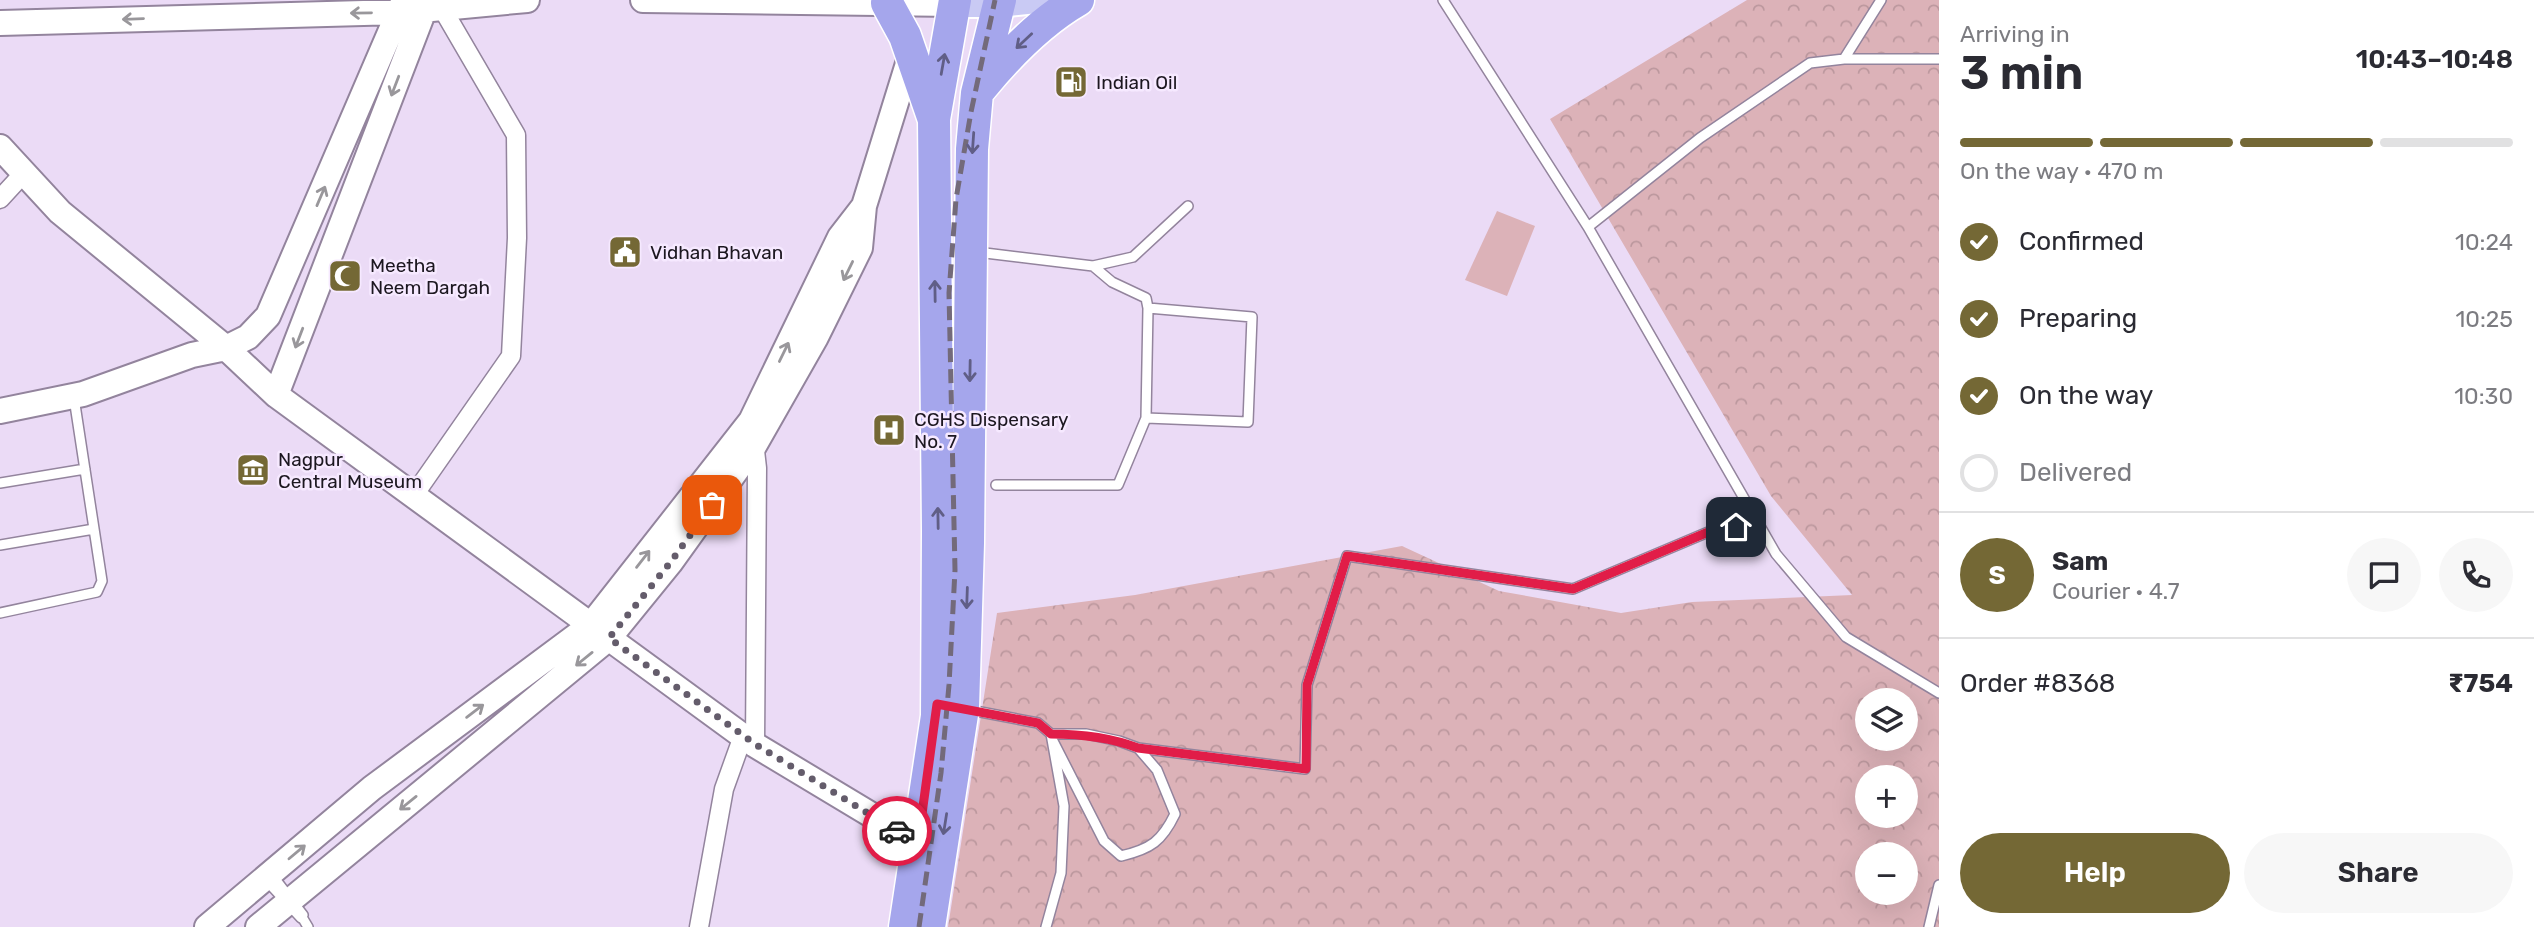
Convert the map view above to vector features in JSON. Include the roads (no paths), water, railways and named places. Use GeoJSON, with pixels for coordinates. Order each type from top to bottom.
{"type":"FeatureCollection","features":[{"type":"Feature","properties":{"kind":"highway"},"geometry":{"type":"LineString","coordinates":[[977,93],[1016,49],[1061,10],[1078,0]]}},
{"type":"Feature","properties":{"kind":"highway"},"geometry":{"type":"LineString","coordinates":[[905,927],[918,843],[950,706],[938,531],[934,119],[954,2]]}},
{"type":"Feature","properties":{"kind":"highway"},"geometry":{"type":"LineString","coordinates":[[929,927],[968,543],[972,149],[977,93],[999,2]]}},
{"type":"Feature","properties":{"kind":"highway"},"geometry":{"type":"LineString","coordinates":[[887,3],[905,36],[934,119]]}},
{"type":"Feature","properties":{"kind":"main road"},"geometry":{"type":"LineString","coordinates":[[954,2],[1036,0]]}},
{"type":"Feature","properties":{"kind":"street"},"geometry":{"type":"LineString","coordinates":[[0,23],[527,0]]}},
{"type":"Feature","properties":{"kind":"street"},"geometry":{"type":"LineString","coordinates":[[643,0],[954,2]]}},
{"type":"Feature","properties":{"kind":"street"},"geometry":{"type":"LineString","coordinates":[[0,411],[74,396],[192,355],[226,348],[248,337],[268,316],[420,6]]}},
{"type":"Feature","properties":{"kind":"street"},"geometry":{"type":"LineString","coordinates":[[276,395],[420,6]]}},
{"type":"Feature","properties":{"kind":"street"},"geometry":{"type":"LineString","coordinates":[[414,495],[511,356],[517,238],[516,135],[420,6]]}},
{"type":"Feature","properties":{"kind":"street"},"geometry":{"type":"LineString","coordinates":[[258,927],[292,906],[600,632],[670,563],[754,446],[816,337],[859,248],[864,205],[911,54]]}},
{"type":"Feature","properties":{"kind":"street"},"geometry":{"type":"LineString","coordinates":[[0,147],[60,212],[90,239],[226,348],[276,395],[749,740],[918,843]]}},
{"type":"Feature","properties":{"kind":"street"},"geometry":{"type":"LineString","coordinates":[[0,199],[23,174]]}},
{"type":"Feature","properties":{"kind":"street"},"geometry":{"type":"LineString","coordinates":[[207,927],[358,800],[600,632],[751,421],[840,237],[864,205]]}},
{"type":"Feature","properties":{"kind":"street"},"geometry":{"type":"LineString","coordinates":[[699,927],[724,789],[749,740],[757,468],[751,421]]}},
{"type":"Feature","properties":{"kind":"street"},"geometry":{"type":"LineString","coordinates":[[358,800],[376,829]]}},
{"type":"Feature","properties":{"kind":"lane"},"geometry":{"type":"LineString","coordinates":[[1443,0],[1588,227],[1776,554],[1846,636],[1939,693]]}},
{"type":"Feature","properties":{"kind":"lane"},"geometry":{"type":"LineString","coordinates":[[1844,59],[1881,0]]}},
{"type":"Feature","properties":{"kind":"lane"},"geometry":{"type":"LineString","coordinates":[[1588,227],[1700,138],[1810,63],[1844,59],[1939,59]]}},
{"type":"Feature","properties":{"kind":"lane"},"geometry":{"type":"LineString","coordinates":[[972,252],[1093,266],[1133,257],[1188,206]]}},
{"type":"Feature","properties":{"kind":"lane"},"geometry":{"type":"LineString","coordinates":[[996,485],[1118,485],[1146,418],[1148,308],[1146,298],[1112,282],[1093,266]]}},
{"type":"Feature","properties":{"kind":"lane"},"geometry":{"type":"LineString","coordinates":[[1146,418],[1248,422],[1252,317],[1148,308]]}},
{"type":"Feature","properties":{"kind":"lane"},"geometry":{"type":"LineString","coordinates":[[0,613],[97,593],[102,582],[74,396]]}},
{"type":"Feature","properties":{"kind":"lane"},"geometry":{"type":"LineString","coordinates":[[0,483],[85,469]]}},
{"type":"Feature","properties":{"kind":"lane"},"geometry":{"type":"LineString","coordinates":[[1052,738],[1086,734],[1138,748],[1306,769],[1307,685],[1347,556],[1573,589],[1713,530],[1759,524]]}},
{"type":"Feature","properties":{"kind":"lane"},"geometry":{"type":"LineString","coordinates":[[0,545],[94,529]]}},
{"type":"Feature","properties":{"kind":"lane"},"geometry":{"type":"LineString","coordinates":[[950,706],[1038,723],[1052,738],[1104,841],[1122,856],[1144,851],[1167,831],[1175,814],[1157,770],[1138,748]]}},
{"type":"Feature","properties":{"kind":"lane"},"geometry":{"type":"LineString","coordinates":[[1046,927],[1061,873],[1064,806],[1052,738]]}},
{"type":"Feature","properties":{"kind":"lane"},"geometry":{"type":"LineString","coordinates":[[268,876],[308,927]]}},
{"type":"Feature","properties":{"kind":"lane"},"geometry":{"type":"LineString","coordinates":[[1930,927],[1939,885]]}},
{"type":"Feature","properties":{"kind":"railway"},"geometry":{"type":"LineString","coordinates":[[919,927],[941,773],[955,570],[949,293],[956,199],[995,0]]}},
{"type":"Feature","properties":{"kind":"place","name":"Indian Oil"},"geometry":{"type":"Point","coordinates":[1071,82]}},
{"type":"Feature","properties":{"kind":"place","name":"Vidhan Bhavan"},"geometry":{"type":"Point","coordinates":[625,252]}},
{"type":"Feature","properties":{"kind":"place","name":"Meetha Neem Dargah"},"geometry":{"type":"Point","coordinates":[345,276]}},
{"type":"Feature","properties":{"kind":"place","name":"CGHS Dispensary No. 7"},"geometry":{"type":"Point","coordinates":[889,430]}},
{"type":"Feature","properties":{"kind":"place","name":"Nagpur Central Museum"},"geometry":{"type":"Point","coordinates":[253,470]}}]}
